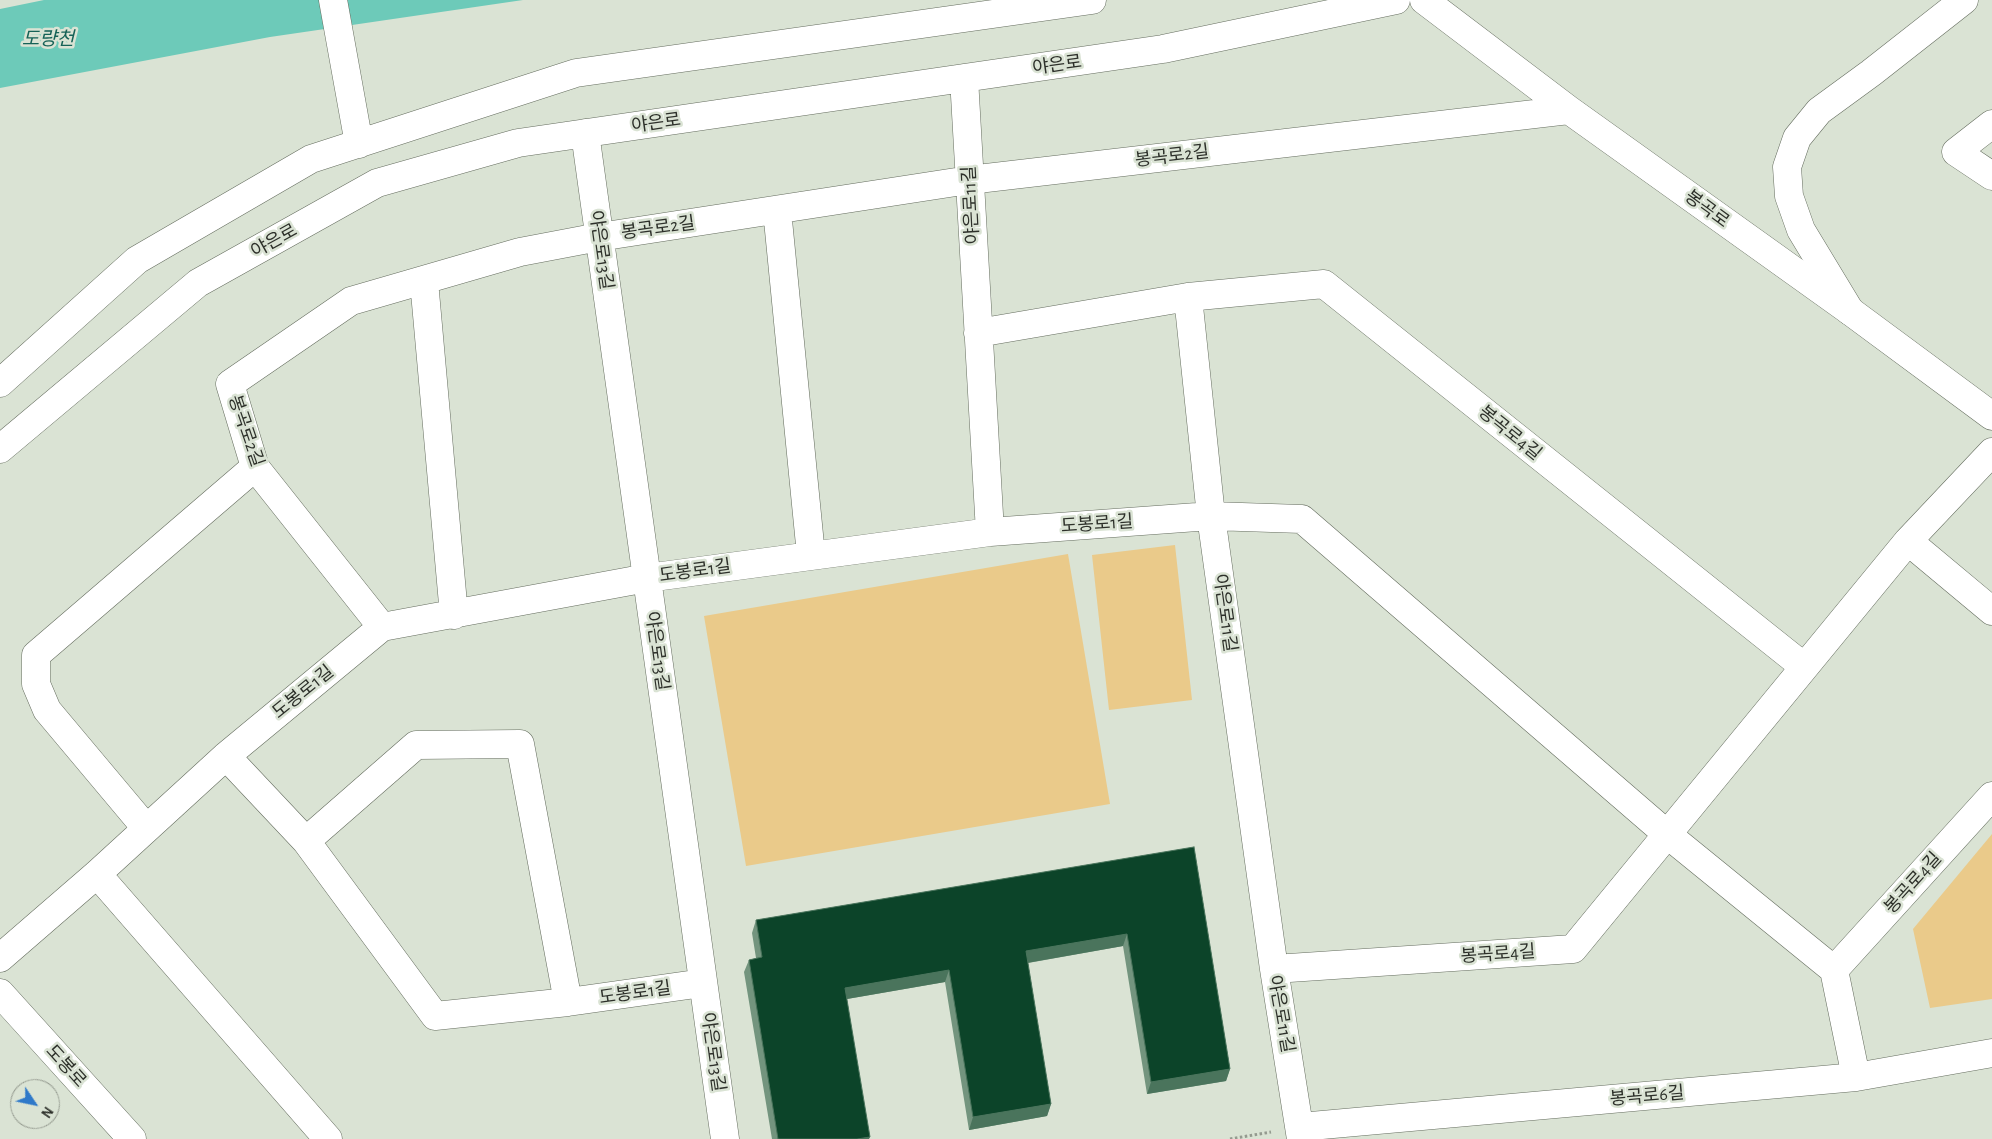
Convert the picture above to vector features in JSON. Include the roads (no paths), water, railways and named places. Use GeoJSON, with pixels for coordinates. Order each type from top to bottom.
{"type":"FeatureCollection","features":[{"type":"Feature","properties":{"kind":"street"},"geometry":{"type":"LineString","coordinates":[[333,0],[359,144]]}},
{"type":"Feature","properties":{"kind":"street"},"geometry":{"type":"LineString","coordinates":[[0,383],[136,260],[311,159],[576,73],[1092,0]]}},
{"type":"Feature","properties":{"kind":"street","name":"야은로"},"geometry":{"type":"LineString","coordinates":[[0,449],[198,283],[377,183],[518,143],[1163,49],[1396,0]]}},
{"type":"Feature","properties":{"kind":"street","name":"봉곡로"},"geometry":{"type":"LineString","coordinates":[[1424,0],[1569,110],[1850,311],[1992,416]]}},
{"type":"Feature","properties":{"kind":"street"},"geometry":{"type":"LineString","coordinates":[[1850,311],[1802,230],[1789,196],[1787,167],[1794,146],[1797,138],[1819,111],[1964,0]]}},
{"type":"Feature","properties":{"kind":"street","name":"야은로11길"},"geometry":{"type":"LineString","coordinates":[[964,78],[990,532]]}},
{"type":"Feature","properties":{"kind":"street","name":"봉곡로2길"},"geometry":{"type":"LineString","coordinates":[[382,627],[255,467],[230,384],[351,301],[520,252],[599,236],[969,180],[1569,110]]}},
{"type":"Feature","properties":{"kind":"street"},"geometry":{"type":"LineString","coordinates":[[1992,124],[1956,152],[1992,176]]}},
{"type":"Feature","properties":{"kind":"street","name":"야은로13길"},"geometry":{"type":"LineString","coordinates":[[585,133],[725,1139]]}},
{"type":"Feature","properties":{"kind":"street"},"geometry":{"type":"LineString","coordinates":[[777,210],[811,555]]}},
{"type":"Feature","properties":{"kind":"street"},"geometry":{"type":"LineString","coordinates":[[424,281],[454,615]]}},
{"type":"Feature","properties":{"kind":"street","name":"봉곡로4길"},"geometry":{"type":"LineString","coordinates":[[1188,297],[1324,284],[1804,666]]}},
{"type":"Feature","properties":{"kind":"street"},"geometry":{"type":"LineString","coordinates":[[978,332],[1188,297]]}},
{"type":"Feature","properties":{"kind":"street","name":"야은로11길"},"geometry":{"type":"LineString","coordinates":[[1188,297],[1211,516],[1274,969],[1304,1135]]}},
{"type":"Feature","properties":{"kind":"street","name":"봉곡로4길"},"geometry":{"type":"LineString","coordinates":[[1274,969],[1573,949],[1908,541],[1992,452]]}},
{"type":"Feature","properties":{"kind":"street"},"geometry":{"type":"LineString","coordinates":[[146,828],[47,710],[36,684],[36,655],[255,467]]}},
{"type":"Feature","properties":{"kind":"street"},"geometry":{"type":"LineString","coordinates":[[1211,516],[1302,519],[1668,835],[1834,970],[1856,1076]]}},
{"type":"Feature","properties":{"kind":"street","name":"도봉로1길"},"geometry":{"type":"LineString","coordinates":[[0,958],[97,874],[226,756],[382,627],[647,578],[811,555],[990,532],[1211,516]]}},
{"type":"Feature","properties":{"kind":"street"},"geometry":{"type":"LineString","coordinates":[[1908,541],[1992,611]]}},
{"type":"Feature","properties":{"kind":"street"},"geometry":{"type":"LineString","coordinates":[[306,841],[416,745],[520,744],[568,1002]]}},
{"type":"Feature","properties":{"kind":"street","name":"도봉로1길"},"geometry":{"type":"LineString","coordinates":[[226,756],[306,841],[435,1016],[568,1002],[703,983]]}},
{"type":"Feature","properties":{"kind":"street","name":"봉곡로4길"},"geometry":{"type":"LineString","coordinates":[[1834,970],[1992,796]]}},
{"type":"Feature","properties":{"kind":"street"},"geometry":{"type":"LineString","coordinates":[[97,874],[328,1139]]}},
{"type":"Feature","properties":{"kind":"street","name":"도봉로"},"geometry":{"type":"LineString","coordinates":[[0,993],[132,1139]]}},
{"type":"Feature","properties":{"kind":"street","name":"봉곡로6길"},"geometry":{"type":"LineString","coordinates":[[1304,1135],[1856,1076],[1992,1053]]}},
{"type":"Feature","properties":{"kind":"water","name":"도량천"},"geometry":{"type":"Polygon","coordinates":[[[44,0],[523,0],[270,37],[0,88],[0,9],[44,0]]]}}]}
